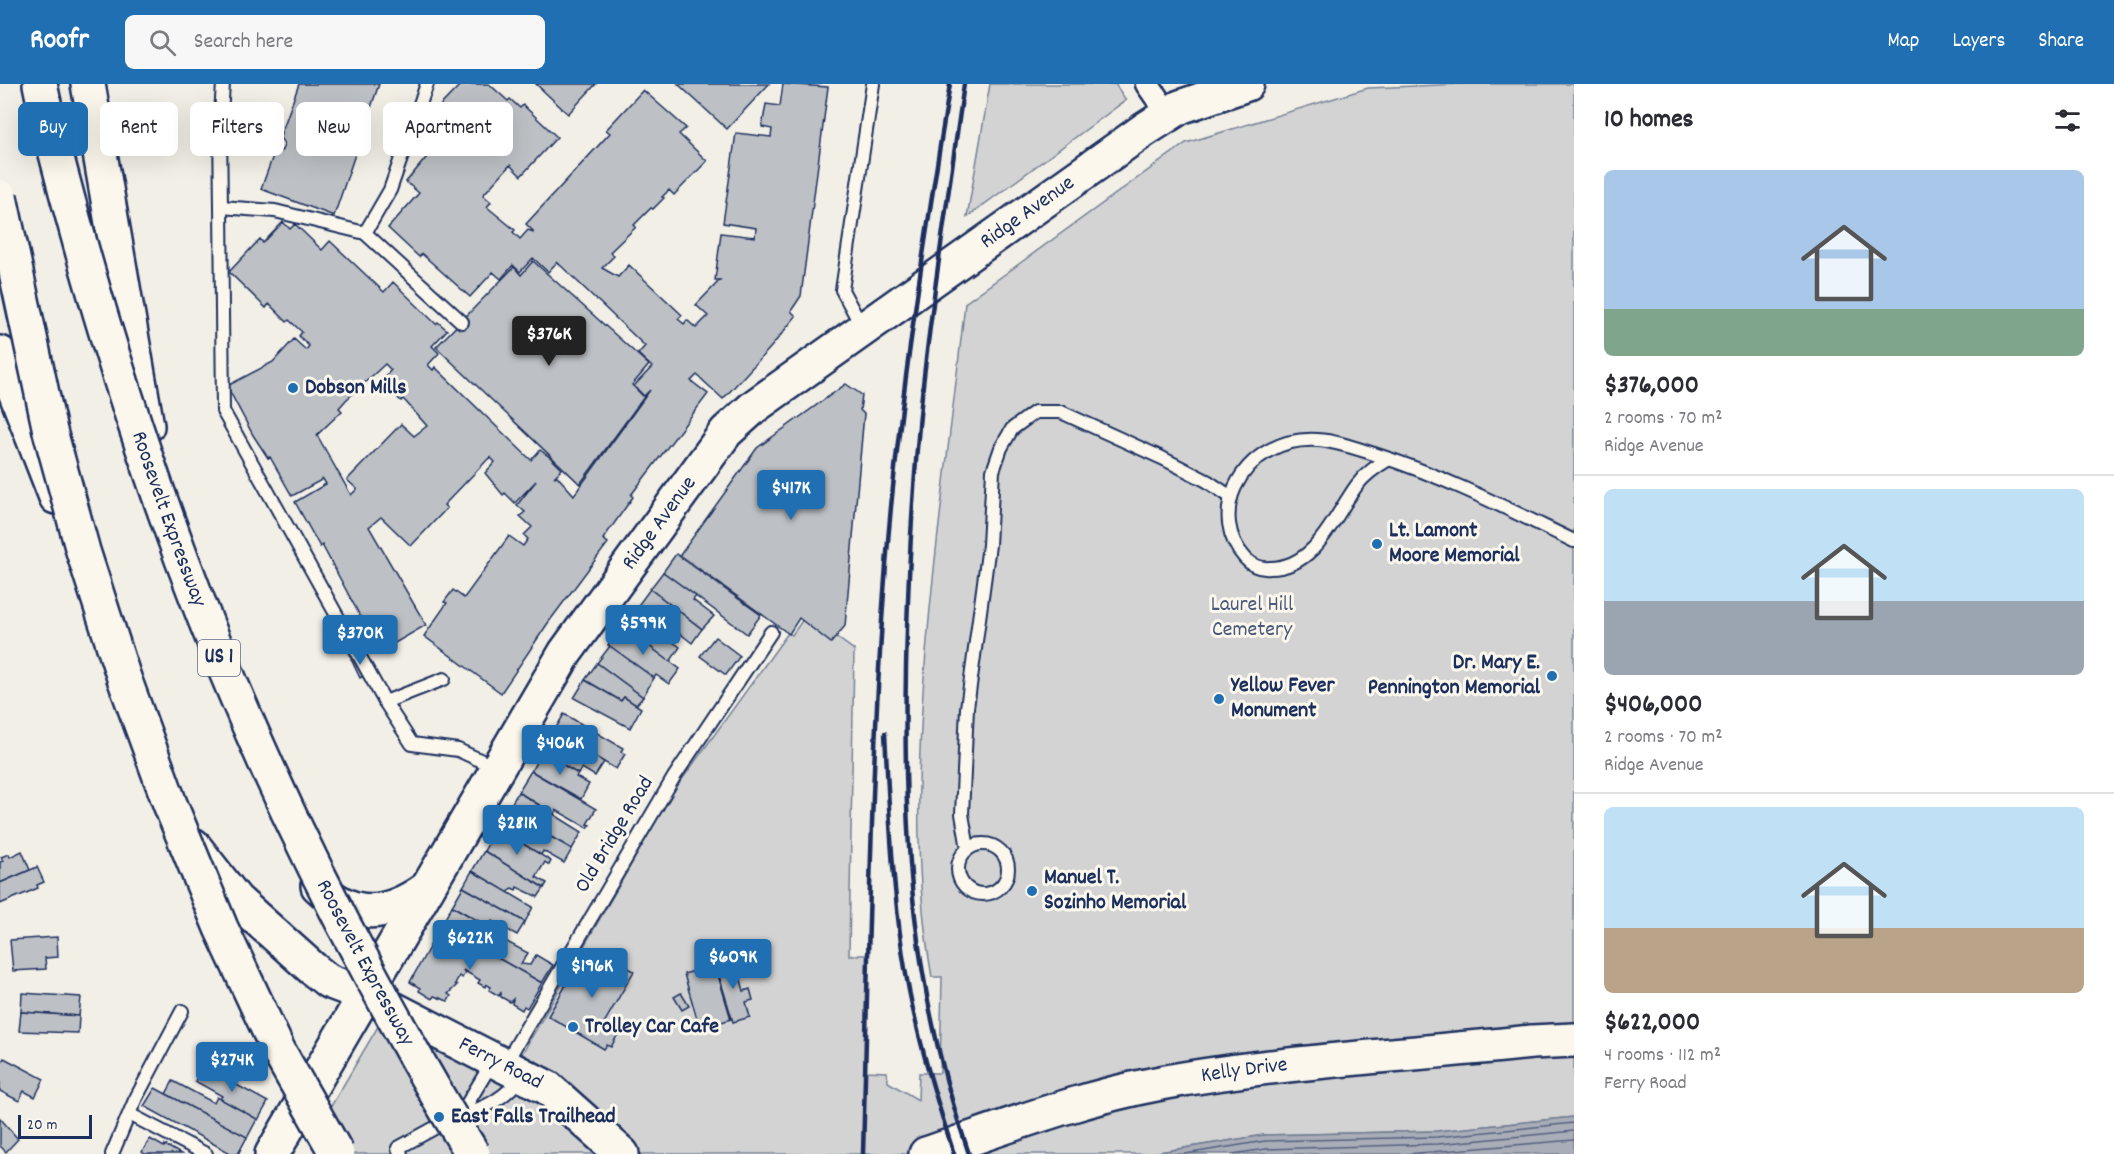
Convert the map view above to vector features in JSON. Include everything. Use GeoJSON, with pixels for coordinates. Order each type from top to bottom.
{"type":"FeatureCollection","features":[{"type":"Feature","properties":{"kind":"main road","name":"Roosevelt Expressway"},"geometry":{"type":"LineString","coordinates":[[40,84],[85,269],[127,408],[170,533],[220,660],[272,782],[333,906],[398,1027],[473,1154]]}},
{"type":"Feature","properties":{"kind":"main road"},"geometry":{"type":"LineString","coordinates":[[88,84],[140,387],[165,504],[220,682],[365,995]]}},
{"type":"Feature","properties":{"kind":"main road","name":"Ridge Avenue"},"geometry":{"type":"LineString","coordinates":[[272,1154],[565,653],[726,432],[738,419],[863,329],[1168,114],[1186,105],[1247,84]]}},
{"type":"Feature","properties":{"kind":"main road"},"geometry":{"type":"LineString","coordinates":[[0,197],[22,310],[50,430],[83,551],[124,678],[170,804],[221,928],[278,1050],[335,1154]]}},
{"type":"Feature","properties":{"kind":"main road"},"geometry":{"type":"LineString","coordinates":[[0,353],[214,906],[256,1000],[335,1154]]}},
{"type":"Feature","properties":{"kind":"main road","name":"Ferry Road"},"geometry":{"type":"LineString","coordinates":[[186,832],[218,879],[274,935],[328,981],[365,995],[508,1066],[560,1096],[622,1154]]}},
{"type":"Feature","properties":{"kind":"main road"},"geometry":{"type":"LineString","coordinates":[[310,879],[340,903],[374,912],[392,909],[426,889]]}},
{"type":"Feature","properties":{"kind":"main road","name":"Kelly Drive"},"geometry":{"type":"LineString","coordinates":[[926,1154],[1090,1100],[1159,1083],[1224,1073],[1532,1042],[1574,1040]]}},
{"type":"Feature","properties":{"kind":"street"},"geometry":{"type":"LineString","coordinates":[[1147,84],[1168,114]]}},
{"type":"Feature","properties":{"kind":"lane"},"geometry":{"type":"LineString","coordinates":[[222,102],[223,84]]}},
{"type":"Feature","properties":{"kind":"lane"},"geometry":{"type":"LineString","coordinates":[[365,233],[390,190],[427,84]]}},
{"type":"Feature","properties":{"kind":"lane"},"geometry":{"type":"LineString","coordinates":[[863,329],[842,290],[873,84]]}},
{"type":"Feature","properties":{"kind":"lane"},"geometry":{"type":"LineString","coordinates":[[220,156],[223,411],[385,702],[412,744],[458,750],[496,768]]}},
{"type":"Feature","properties":{"kind":"lane"},"geometry":{"type":"LineString","coordinates":[[220,207],[275,211],[365,233],[462,322]]}},
{"type":"Feature","properties":{"kind":"lane"},"geometry":{"type":"LineString","coordinates":[[968,849],[975,845],[991,845],[1004,855],[1008,870],[1004,884],[998,890],[983,895],[968,890],[959,877],[959,861],[968,849],[962,814],[967,708],[989,545],[993,471],[1001,448],[1012,429],[1035,412],[1061,411],[1171,463],[1231,497]]}},
{"type":"Feature","properties":{"kind":"lane"},"geometry":{"type":"LineString","coordinates":[[1389,459],[1358,483],[1312,550],[1285,567],[1256,566],[1241,554],[1235,545],[1230,528],[1231,497],[1241,476],[1257,457],[1266,451],[1292,442],[1327,441],[1389,459],[1454,483],[1574,541]]}},
{"type":"Feature","properties":{"kind":"lane","name":"Old Bridge Road"},"geometry":{"type":"LineString","coordinates":[[508,1066],[674,777],[771,632]]}},
{"type":"Feature","properties":{"kind":"lane"},"geometry":{"type":"LineString","coordinates":[[385,702],[444,679]]}},
{"type":"Feature","properties":{"kind":"lane"},"geometry":{"type":"LineString","coordinates":[[112,1154],[131,1115],[135,1100],[182,1011]]}},
{"type":"Feature","properties":{"kind":"lane"},"geometry":{"type":"LineString","coordinates":[[461,1114],[478,1111],[512,1090],[508,1066]]}},
{"type":"Feature","properties":{"kind":"lane"},"geometry":{"type":"LineString","coordinates":[[401,1154],[398,1148],[461,1114],[508,1066]]}},
{"type":"Feature","properties":{"kind":"lane"},"geometry":{"type":"LineString","coordinates":[[461,1114],[486,1154]]}},
{"type":"Feature","properties":{"kind":"lane"},"geometry":{"type":"LineString","coordinates":[[131,1115],[206,1154]]}},
{"type":"Feature","properties":{"kind":"green space"},"geometry":{"type":"Polygon","coordinates":[[[990,84],[1115,84],[1126,100],[967,217],[990,84]]]}},
{"type":"Feature","properties":{"kind":"green space","name":"Laurel Hill Cemetery"},"geometry":{"type":"Polygon","coordinates":[[[1463,84],[1574,84],[1574,1117],[1437,1131],[1264,1135],[1147,1154],[347,1154],[327,1113],[383,1018],[507,1080],[673,792],[788,633],[792,635],[806,615],[854,650],[849,955],[869,955],[865,1071],[887,1072],[888,1082],[918,1100],[919,1073],[940,1073],[942,977],[932,977],[926,941],[920,870],[919,764],[931,595],[965,303],[1186,143],[1368,88],[1463,84]]]}},
{"type":"Feature","properties":{"kind":"water"},"geometry":{"type":"Polygon","coordinates":[[[1574,1117],[1574,1154],[1147,1154],[1264,1135],[1437,1131],[1574,1117]]]}},
{"type":"Feature","properties":{"kind":"building"},"geometry":{"type":"Polygon","coordinates":[[[299,84],[379,84],[371,107],[371,102],[296,102],[296,156],[354,156],[334,216],[261,189],[273,156],[284,156],[284,125],[299,84]]]}},
{"type":"Feature","properties":{"kind":"building","name":"Dobson Mills"},"geometry":{"type":"Polygon","coordinates":[[[461,84],[489,84],[508,101],[510,99],[520,108],[523,105],[557,137],[521,176],[510,165],[483,195],[491,202],[487,207],[515,230],[513,232],[520,239],[528,230],[534,232],[526,224],[610,133],[606,130],[643,90],[686,128],[679,134],[707,161],[674,195],[669,190],[653,209],[651,208],[634,225],[636,227],[610,252],[614,256],[602,268],[618,277],[629,265],[682,315],[678,319],[684,324],[687,320],[696,328],[708,316],[696,305],[720,280],[715,280],[721,233],[755,237],[756,228],[723,223],[736,133],[771,137],[772,129],[762,127],[766,104],[780,106],[783,84],[828,87],[801,296],[791,311],[796,316],[723,399],[697,375],[691,381],[708,394],[631,495],[633,497],[603,539],[608,543],[548,623],[501,693],[424,636],[447,603],[444,602],[453,590],[464,598],[509,536],[523,546],[528,539],[524,535],[532,527],[520,516],[525,512],[517,505],[536,481],[515,503],[505,493],[503,495],[485,473],[495,462],[490,457],[444,505],[447,508],[411,546],[381,517],[369,527],[426,625],[388,647],[385,641],[376,646],[322,545],[320,547],[295,502],[326,484],[323,479],[292,496],[270,457],[268,458],[253,435],[227,386],[273,362],[294,339],[306,350],[309,346],[299,336],[302,332],[289,320],[287,322],[269,304],[266,308],[229,272],[260,239],[263,243],[283,222],[290,229],[295,224],[322,250],[330,241],[384,292],[393,282],[436,324],[438,322],[447,330],[432,346],[439,353],[428,365],[433,370],[435,367],[531,460],[540,450],[551,458],[562,469],[554,477],[557,476],[574,495],[650,390],[644,396],[634,386],[652,367],[638,354],[645,346],[557,262],[548,272],[533,258],[520,272],[513,265],[501,279],[493,272],[470,297],[422,254],[419,257],[388,228],[419,193],[406,182],[428,156],[513,156],[513,102],[444,102],[461,84]],[[385,364],[346,400],[339,408],[342,411],[317,435],[351,495],[357,489],[347,480],[401,424],[414,436],[427,426],[403,399],[401,401],[389,390],[391,388],[383,379],[391,370],[385,364]]]}},
{"type":"Feature","properties":{"kind":"building"},"geometry":{"type":"Polygon","coordinates":[[[536,84],[596,84],[568,114],[536,84]]]}},
{"type":"Feature","properties":{"kind":"building"},"geometry":{"type":"Polygon","coordinates":[[[678,84],[769,84],[727,129],[678,84]]]}},
{"type":"Feature","properties":{"kind":"building"},"geometry":{"type":"Polygon","coordinates":[[[533,261],[649,365],[632,385],[644,397],[580,484],[436,347],[514,267],[521,275],[533,261]]]}},
{"type":"Feature","properties":{"kind":"building"},"geometry":{"type":"Polygon","coordinates":[[[846,384],[862,395],[860,410],[864,414],[845,626],[831,643],[799,618],[789,634],[680,555],[757,448],[846,384]]]}},
{"type":"Feature","properties":{"kind":"building"},"geometry":{"type":"Polygon","coordinates":[[[676,554],[761,615],[747,634],[663,572],[676,554]]]}},
{"type":"Feature","properties":{"kind":"building"},"geometry":{"type":"Polygon","coordinates":[[[663,572],[696,596],[693,600],[714,616],[702,629],[650,589],[663,572]]]}},
{"type":"Feature","properties":{"kind":"building"},"geometry":{"type":"Polygon","coordinates":[[[650,589],[702,629],[692,643],[673,628],[669,632],[636,608],[650,589]]]}},
{"type":"Feature","properties":{"kind":"building"},"geometry":{"type":"Polygon","coordinates":[[[636,608],[669,632],[666,637],[680,647],[670,662],[622,626],[636,608]]]}},
{"type":"Feature","properties":{"kind":"building"},"geometry":{"type":"Polygon","coordinates":[[[622,626],[680,669],[669,684],[656,675],[654,678],[608,645],[622,626]]]}},
{"type":"Feature","properties":{"kind":"building"},"geometry":{"type":"Polygon","coordinates":[[[715,637],[740,656],[726,675],[700,656],[715,637]]]}},
{"type":"Feature","properties":{"kind":"building"},"geometry":{"type":"Polygon","coordinates":[[[610,646],[654,678],[643,697],[597,663],[610,646]]]}},
{"type":"Feature","properties":{"kind":"building"},"geometry":{"type":"Polygon","coordinates":[[[359,655],[369,673],[360,678],[351,659],[359,655]]]}},
{"type":"Feature","properties":{"kind":"building"},"geometry":{"type":"Polygon","coordinates":[[[597,663],[643,697],[636,705],[624,697],[621,701],[585,680],[597,663]]]}},
{"type":"Feature","properties":{"kind":"building"},"geometry":{"type":"Polygon","coordinates":[[[585,680],[621,701],[624,697],[641,708],[630,728],[574,698],[585,680]]]}},
{"type":"Feature","properties":{"kind":"building"},"geometry":{"type":"Polygon","coordinates":[[[564,714],[623,748],[621,752],[625,754],[616,769],[553,733],[564,714]]]}},
{"type":"Feature","properties":{"kind":"building"},"geometry":{"type":"Polygon","coordinates":[[[553,733],[604,762],[595,776],[582,768],[578,774],[542,752],[553,733]]]}},
{"type":"Feature","properties":{"kind":"building"},"geometry":{"type":"Polygon","coordinates":[[[542,752],[578,774],[576,777],[589,784],[581,799],[531,771],[542,752]]]}},
{"type":"Feature","properties":{"kind":"building"},"geometry":{"type":"Polygon","coordinates":[[[531,771],[596,809],[587,824],[590,825],[588,828],[556,810],[554,814],[518,792],[531,771]]]}},
{"type":"Feature","properties":{"kind":"building"},"geometry":{"type":"Polygon","coordinates":[[[518,792],[582,832],[572,849],[507,812],[518,792]]]}},
{"type":"Feature","properties":{"kind":"building"},"geometry":{"type":"Polygon","coordinates":[[[507,812],[572,849],[564,863],[543,851],[541,855],[497,828],[507,812]]]}},
{"type":"Feature","properties":{"kind":"building"},"geometry":{"type":"Polygon","coordinates":[[[497,828],[551,861],[549,865],[545,862],[536,877],[547,883],[544,888],[484,851],[497,828]]]}},
{"type":"Feature","properties":{"kind":"building"},"geometry":{"type":"Polygon","coordinates":[[[22,851],[30,870],[0,883],[0,862],[3,861],[1,857],[9,854],[10,857],[22,851]]]}},
{"type":"Feature","properties":{"kind":"building"},"geometry":{"type":"Polygon","coordinates":[[[484,851],[544,888],[538,897],[517,887],[516,890],[512,888],[508,893],[472,871],[484,851]]]}},
{"type":"Feature","properties":{"kind":"building"},"geometry":{"type":"Polygon","coordinates":[[[37,867],[44,882],[37,885],[38,888],[0,904],[0,883],[37,867]]]}},
{"type":"Feature","properties":{"kind":"building"},"geometry":{"type":"Polygon","coordinates":[[[472,871],[533,907],[525,922],[463,887],[472,871]]]}},
{"type":"Feature","properties":{"kind":"building"},"geometry":{"type":"Polygon","coordinates":[[[463,887],[525,922],[517,935],[492,921],[489,927],[452,906],[463,887]]]}},
{"type":"Feature","properties":{"kind":"building"},"geometry":{"type":"Polygon","coordinates":[[[452,906],[492,929],[490,933],[528,953],[521,964],[530,965],[536,955],[553,965],[542,983],[441,926],[452,906]]]}},
{"type":"Feature","properties":{"kind":"building"},"geometry":{"type":"Polygon","coordinates":[[[441,926],[542,983],[527,1008],[524,1006],[522,1010],[512,1004],[513,999],[510,1002],[501,997],[501,992],[499,996],[489,990],[491,987],[478,983],[480,980],[463,970],[465,973],[462,978],[459,976],[455,984],[457,985],[448,994],[451,996],[448,1001],[434,996],[432,999],[419,991],[420,988],[410,982],[441,926]]]}},
{"type":"Feature","properties":{"kind":"building"},"geometry":{"type":"Polygon","coordinates":[[[57,937],[58,957],[45,958],[46,969],[13,971],[10,940],[57,937]]]}},
{"type":"Feature","properties":{"kind":"building"},"geometry":{"type":"Polygon","coordinates":[[[584,954],[600,963],[605,955],[634,971],[603,1025],[618,1034],[611,1047],[607,1045],[604,1049],[548,1016],[584,954]]]}},
{"type":"Feature","properties":{"kind":"building"},"geometry":{"type":"Polygon","coordinates":[[[729,955],[737,981],[741,980],[744,991],[750,989],[753,1000],[746,1002],[750,1017],[733,1022],[714,959],[729,955]]]}},
{"type":"Feature","properties":{"kind":"building"},"geometry":{"type":"Polygon","coordinates":[[[715,965],[731,1019],[700,1029],[684,974],[715,965]]]}},
{"type":"Feature","properties":{"kind":"building"},"geometry":{"type":"Polygon","coordinates":[[[22,993],[81,997],[79,1016],[21,1012],[22,993]]]}},
{"type":"Feature","properties":{"kind":"building"},"geometry":{"type":"Polygon","coordinates":[[[681,993],[689,1006],[682,1010],[674,997],[681,993]]]}},
{"type":"Feature","properties":{"kind":"building"},"geometry":{"type":"Polygon","coordinates":[[[21,1012],[79,1016],[78,1033],[19,1031],[21,1012]]]}},
{"type":"Feature","properties":{"kind":"building"},"geometry":{"type":"Polygon","coordinates":[[[4,1058],[44,1079],[35,1097],[24,1091],[19,1101],[0,1091],[0,1064],[4,1058]]]}},
{"type":"Feature","properties":{"kind":"building"},"geometry":{"type":"Polygon","coordinates":[[[202,1066],[268,1102],[258,1120],[220,1099],[222,1096],[195,1081],[202,1066]]]}},
{"type":"Feature","properties":{"kind":"building"},"geometry":{"type":"Polygon","coordinates":[[[173,1081],[214,1103],[217,1097],[257,1119],[247,1138],[166,1094],[173,1081]]]}},
{"type":"Feature","properties":{"kind":"building"},"geometry":{"type":"Polygon","coordinates":[[[155,1088],[247,1137],[238,1154],[232,1154],[144,1106],[155,1088]]]}},
{"type":"Feature","properties":{"kind":"building"},"geometry":{"type":"Polygon","coordinates":[[[0,1118],[18,1139],[6,1152],[0,1146],[0,1118]]]}},
{"type":"Feature","properties":{"kind":"building"},"geometry":{"type":"Polygon","coordinates":[[[150,1139],[181,1154],[145,1154],[142,1152],[150,1139]]]}},
{"type":"Feature","properties":{"kind":"railway"},"geometry":{"type":"LineString","coordinates":[[863,1154],[872,830],[884,587],[910,348],[950,84]]}},
{"type":"Feature","properties":{"kind":"railway"},"geometry":{"type":"LineString","coordinates":[[964,84],[919,420],[910,561],[905,732],[909,854],[923,972],[934,1032],[969,1154]]}},
{"type":"Feature","properties":{"kind":"railway"},"geometry":{"type":"LineString","coordinates":[[885,733],[894,872],[903,956],[924,1056],[954,1154]]}},
{"type":"Feature","properties":{"kind":"place","name":"Dobson Mills"},"geometry":{"type":"Point","coordinates":[293,388]}},
{"type":"Feature","properties":{"kind":"place","name":"Lt. Lamont Moore Memorial"},"geometry":{"type":"Point","coordinates":[1377,544]}},
{"type":"Feature","properties":{"kind":"place","name":"Dr. Mary E. Pennington Memorial"},"geometry":{"type":"Point","coordinates":[1552,676]}},
{"type":"Feature","properties":{"kind":"place","name":"Yellow Fever Monument"},"geometry":{"type":"Point","coordinates":[1219,699]}},
{"type":"Feature","properties":{"kind":"place","name":"Manuel T. Sozinho Memorial"},"geometry":{"type":"Point","coordinates":[1032,891]}},
{"type":"Feature","properties":{"kind":"place","name":"Trolley Car Cafe"},"geometry":{"type":"Point","coordinates":[573,1027]}},
{"type":"Feature","properties":{"kind":"place","name":"East Falls Trailhead"},"geometry":{"type":"Point","coordinates":[439,1117]}}]}
